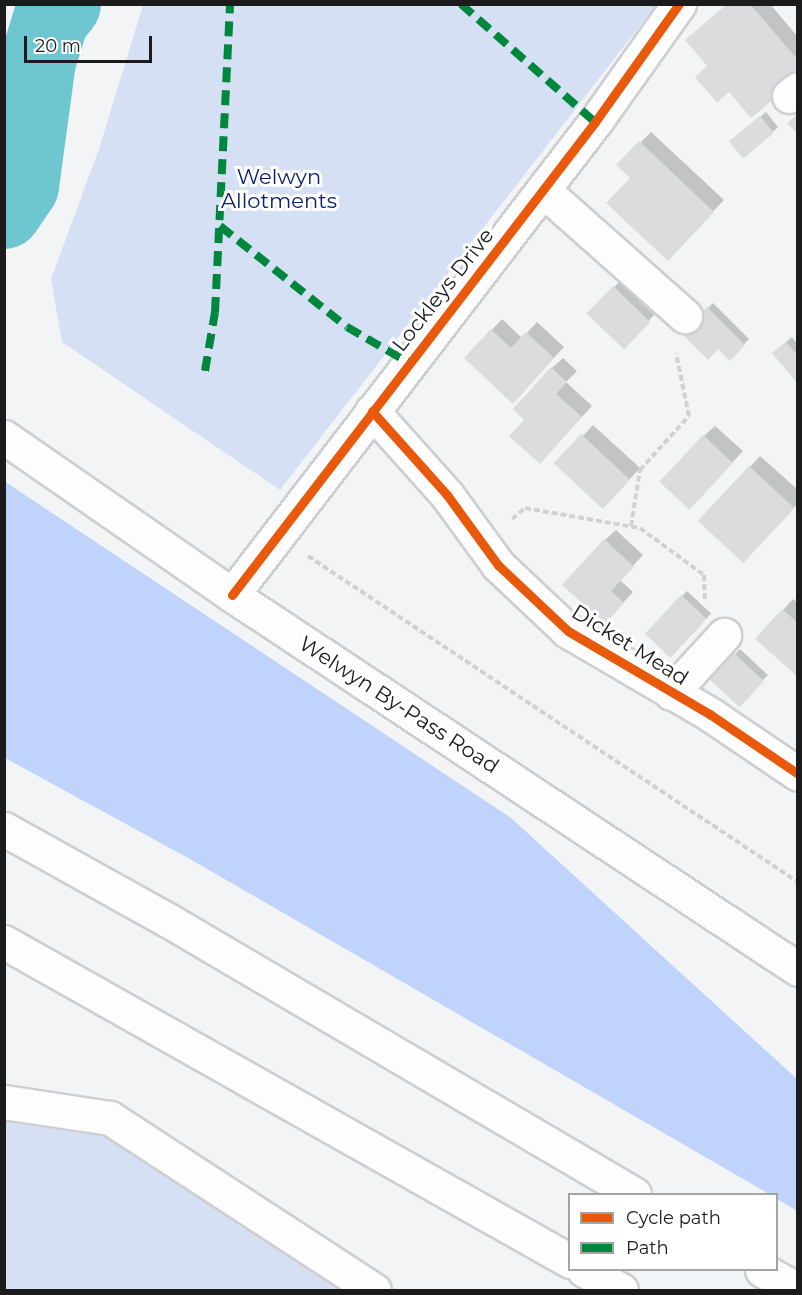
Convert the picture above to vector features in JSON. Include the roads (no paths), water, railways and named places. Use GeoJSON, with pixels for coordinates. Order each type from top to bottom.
{"type":"FeatureCollection","features":[{"type":"Feature","properties":{"kind":"main road","name":"Lockleys Drive"},"geometry":{"type":"LineString","coordinates":[[232,595],[543,190],[679,4]]}},
{"type":"Feature","properties":{"kind":"main road"},"geometry":{"type":"LineString","coordinates":[[543,190],[685,316]]}},
{"type":"Feature","properties":{"kind":"main road","name":"Dicket Mead"},"geometry":{"type":"LineString","coordinates":[[372,411],[447,495],[498,566],[568,631],[798,774]]}},
{"type":"Feature","properties":{"kind":"main road","name":"Welwyn By-Pass Road"},"geometry":{"type":"LineString","coordinates":[[4,437],[232,595],[798,969]]}},
{"type":"Feature","properties":{"kind":"main road"},"geometry":{"type":"LineString","coordinates":[[670,693],[724,634]]}},
{"type":"Feature","properties":{"kind":"main road"},"geometry":{"type":"LineString","coordinates":[[4,829],[166,919],[632,1193]]}},
{"type":"Feature","properties":{"kind":"main road"},"geometry":{"type":"LineString","coordinates":[[4,942],[568,1260]]}},
{"type":"Feature","properties":{"kind":"main road"},"geometry":{"type":"LineString","coordinates":[[4,1102],[110,1118],[374,1290]]}},
{"type":"Feature","properties":{"kind":"main road"},"geometry":{"type":"LineString","coordinates":[[588,1271],[621,1290]]}},
{"type":"Feature","properties":{"kind":"main road"},"geometry":{"type":"LineString","coordinates":[[765,1271],[798,1290]]}},
{"type":"Feature","properties":{"kind":"waterway"},"geometry":{"type":"LineString","coordinates":[[4,211],[21,186],[38,61],[51,19],[63,4]]}},
{"type":"Feature","properties":{"kind":"park label","name":"Welwyn Allotments"},"geometry":{"type":"Point","coordinates":[279,189]}}]}
